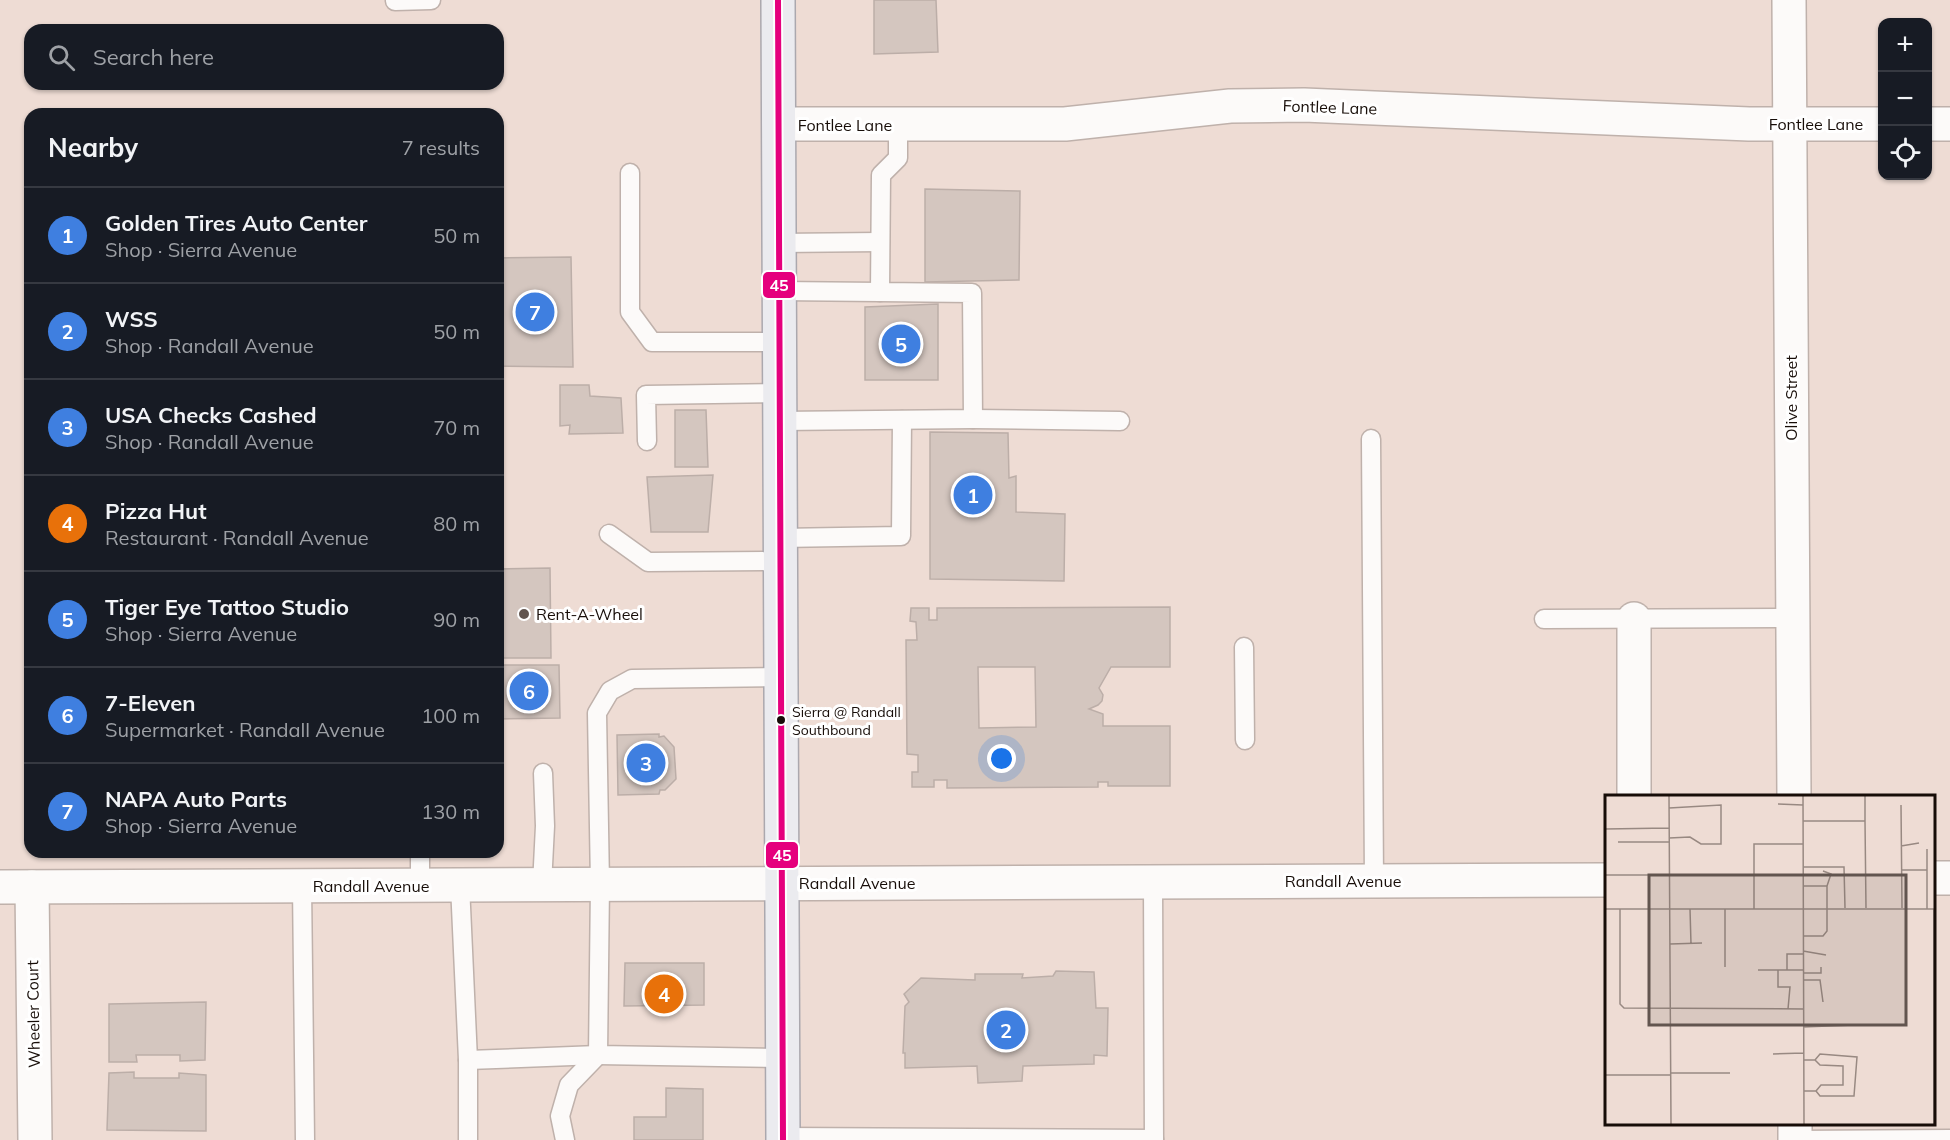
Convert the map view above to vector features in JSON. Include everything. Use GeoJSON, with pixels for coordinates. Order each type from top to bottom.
{"type":"FeatureCollection","features":[{"type":"Feature","properties":{"kind":"main road"},"geometry":{"type":"LineString","coordinates":[[778,0],[783,1139]]}},
{"type":"Feature","properties":{"kind":"street","name":"Olive Street"},"geometry":{"type":"LineString","coordinates":[[1789,0],[1794,795]]}},
{"type":"Feature","properties":{"kind":"street","name":"Fontlee Lane"},"geometry":{"type":"LineString","coordinates":[[779,124],[1065,124],[1230,106],[1269,105],[1749,124],[1878,124]]}},
{"type":"Feature","properties":{"kind":"street"},"geometry":{"type":"LineString","coordinates":[[1932,124],[1950,124]]}},
{"type":"Feature","properties":{"kind":"street"},"geometry":{"type":"LineString","coordinates":[[1634,619],[1635,795]]}},
{"type":"Feature","properties":{"kind":"street","name":"Randall Avenue"},"geometry":{"type":"LineString","coordinates":[[0,887],[1605,880]]}},
{"type":"Feature","properties":{"kind":"street","name":"Wheeler Court"},"geometry":{"type":"LineString","coordinates":[[32,887],[35,1140]]}},
{"type":"Feature","properties":{"kind":"lane"},"geometry":{"type":"LineString","coordinates":[[395,1],[431,0]]}},
{"type":"Feature","properties":{"kind":"lane"},"geometry":{"type":"LineString","coordinates":[[880,292],[881,175],[898,158],[898,125]]}},
{"type":"Feature","properties":{"kind":"lane"},"geometry":{"type":"LineString","coordinates":[[630,172],[630,312],[652,342],[780,342]]}},
{"type":"Feature","properties":{"kind":"lane"},"geometry":{"type":"LineString","coordinates":[[779,243],[880,242]]}},
{"type":"Feature","properties":{"kind":"lane"},"geometry":{"type":"LineString","coordinates":[[779,291],[972,293],[973,419]]}},
{"type":"Feature","properties":{"kind":"lane"},"geometry":{"type":"LineString","coordinates":[[647,441],[646,395],[902,420],[1120,421]]}},
{"type":"Feature","properties":{"kind":"lane"},"geometry":{"type":"LineString","coordinates":[[609,534],[648,562],[901,536],[902,420]]}},
{"type":"Feature","properties":{"kind":"lane"},"geometry":{"type":"LineString","coordinates":[[1371,439],[1374,881]]}},
{"type":"Feature","properties":{"kind":"lane"},"geometry":{"type":"LineString","coordinates":[[1544,619],[1792,618]]}},
{"type":"Feature","properties":{"kind":"lane"},"geometry":{"type":"LineString","coordinates":[[1244,647],[1245,740]]}},
{"type":"Feature","properties":{"kind":"lane"},"geometry":{"type":"LineString","coordinates":[[565,1140],[560,1116],[569,1084],[598,1055],[600,884],[597,712],[610,692],[632,679],[780,677]]}},
{"type":"Feature","properties":{"kind":"lane"},"geometry":{"type":"LineString","coordinates":[[542,885],[543,773]]}},
{"type":"Feature","properties":{"kind":"lane"},"geometry":{"type":"LineString","coordinates":[[420,858],[420,885]]}},
{"type":"Feature","properties":{"kind":"lane"},"geometry":{"type":"LineString","coordinates":[[783,1139],[1154,1139],[1153,882]]}},
{"type":"Feature","properties":{"kind":"lane"},"geometry":{"type":"LineString","coordinates":[[460,885],[468,1060],[468,1140]]}},
{"type":"Feature","properties":{"kind":"lane"},"geometry":{"type":"LineString","coordinates":[[302,886],[305,1140]]}},
{"type":"Feature","properties":{"kind":"lane"},"geometry":{"type":"LineString","coordinates":[[468,1060],[598,1055],[783,1058]]}},
{"type":"Feature","properties":{"kind":"lane"},"geometry":{"type":"LineString","coordinates":[[1795,1140],[1950,1140]]}},
{"type":"Feature","properties":{"kind":"building"},"geometry":{"type":"Polygon","coordinates":[[[874,0],[936,0],[938,52],[874,54],[874,0]]]}},
{"type":"Feature","properties":{"kind":"building"},"geometry":{"type":"Polygon","coordinates":[[[925,189],[1020,191],[1019,280],[925,282],[925,189]]]}},
{"type":"Feature","properties":{"kind":"building"},"geometry":{"type":"Polygon","coordinates":[[[571,257],[573,367],[504,366],[504,258],[571,257]]]}},
{"type":"Feature","properties":{"kind":"building"},"geometry":{"type":"Polygon","coordinates":[[[938,304],[938,380],[865,380],[865,307],[938,304]]]}},
{"type":"Feature","properties":{"kind":"building"},"geometry":{"type":"Polygon","coordinates":[[[560,385],[589,385],[590,396],[621,398],[623,433],[569,434],[570,425],[560,426],[560,385]]]}},
{"type":"Feature","properties":{"kind":"building"},"geometry":{"type":"Polygon","coordinates":[[[675,410],[706,410],[708,467],[675,467],[675,410]]]}},
{"type":"Feature","properties":{"kind":"building"},"geometry":{"type":"Polygon","coordinates":[[[930,432],[1008,433],[1009,478],[1016,476],[1016,512],[1065,514],[1064,581],[930,579],[930,432]]]}},
{"type":"Feature","properties":{"kind":"building"},"geometry":{"type":"Polygon","coordinates":[[[713,475],[708,532],[651,532],[647,477],[713,475]]]}},
{"type":"Feature","properties":{"kind":"building","name":"Rent-A-Wheel"},"geometry":{"type":"Polygon","coordinates":[[[550,568],[551,658],[504,658],[504,569],[550,568]]]}},
{"type":"Feature","properties":{"kind":"building"},"geometry":{"type":"Polygon","coordinates":[[[1170,607],[1170,667],[1111,667],[1099,688],[1103,695],[1102,701],[1089,709],[1103,714],[1103,726],[1170,726],[1170,786],[1108,786],[1108,782],[1098,782],[1098,787],[947,788],[947,780],[934,780],[934,787],[912,787],[912,772],[918,772],[918,755],[907,754],[906,640],[917,640],[916,622],[910,621],[911,608],[929,608],[929,620],[937,620],[937,608],[1170,607]],[[978,667],[979,728],[1036,727],[1035,667],[978,667]]]}},
{"type":"Feature","properties":{"kind":"building"},"geometry":{"type":"Polygon","coordinates":[[[504,665],[559,665],[560,718],[504,719],[504,665]]]}},
{"type":"Feature","properties":{"kind":"building"},"geometry":{"type":"Polygon","coordinates":[[[659,734],[659,737],[664,736],[674,747],[676,779],[665,790],[660,790],[659,794],[618,795],[617,735],[659,734]]]}},
{"type":"Feature","properties":{"kind":"building"},"geometry":{"type":"Polygon","coordinates":[[[625,963],[704,963],[704,1005],[624,1006],[625,963]]]}},
{"type":"Feature","properties":{"kind":"building"},"geometry":{"type":"Polygon","coordinates":[[[1056,971],[1094,972],[1096,1008],[1108,1008],[1107,1056],[1094,1055],[1094,1064],[1023,1066],[1022,1081],[978,1083],[977,1066],[905,1068],[905,1053],[903,1053],[905,1006],[909,1002],[904,994],[921,978],[975,980],[975,974],[1023,974],[1022,978],[1053,976],[1056,971]]]}},
{"type":"Feature","properties":{"kind":"building"},"geometry":{"type":"Polygon","coordinates":[[[206,1002],[205,1060],[180,1061],[180,1055],[136,1055],[137,1062],[109,1062],[109,1004],[206,1002]]]}},
{"type":"Feature","properties":{"kind":"building"},"geometry":{"type":"Polygon","coordinates":[[[134,1072],[134,1078],[179,1078],[179,1073],[206,1075],[206,1131],[107,1130],[109,1073],[134,1072]]]}},
{"type":"Feature","properties":{"kind":"building"},"geometry":{"type":"Polygon","coordinates":[[[666,1088],[703,1089],[703,1140],[634,1140],[634,1117],[666,1117],[666,1088]]]}},
{"type":"Feature","properties":{"kind":"transit line","name":"45"},"geometry":{"type":"LineString","coordinates":[[778,0],[783,1140]]}},
{"type":"Feature","properties":{"kind":"place","name":"NAPA Auto Parts"},"geometry":{"type":"Point","coordinates":[535,312]}},
{"type":"Feature","properties":{"kind":"place","name":"Tiger Eye Tattoo Studio"},"geometry":{"type":"Point","coordinates":[901,344]}},
{"type":"Feature","properties":{"kind":"place","name":"Golden Tires Auto Center"},"geometry":{"type":"Point","coordinates":[973,495]}},
{"type":"Feature","properties":{"kind":"place","name":"Rent-A-Wheel"},"geometry":{"type":"Point","coordinates":[524,614]}},
{"type":"Feature","properties":{"kind":"place","name":"7-Eleven"},"geometry":{"type":"Point","coordinates":[529,691]}},
{"type":"Feature","properties":{"kind":"place","name":"Sierra @ Randall Southbound"},"geometry":{"type":"Point","coordinates":[781,720]}},
{"type":"Feature","properties":{"kind":"place","name":"USA Checks Cashed"},"geometry":{"type":"Point","coordinates":[646,763]}},
{"type":"Feature","properties":{"kind":"place","name":"Pizza Hut"},"geometry":{"type":"Point","coordinates":[664,994]}},
{"type":"Feature","properties":{"kind":"place","name":"WSS"},"geometry":{"type":"Point","coordinates":[1006,1030]}}]}
